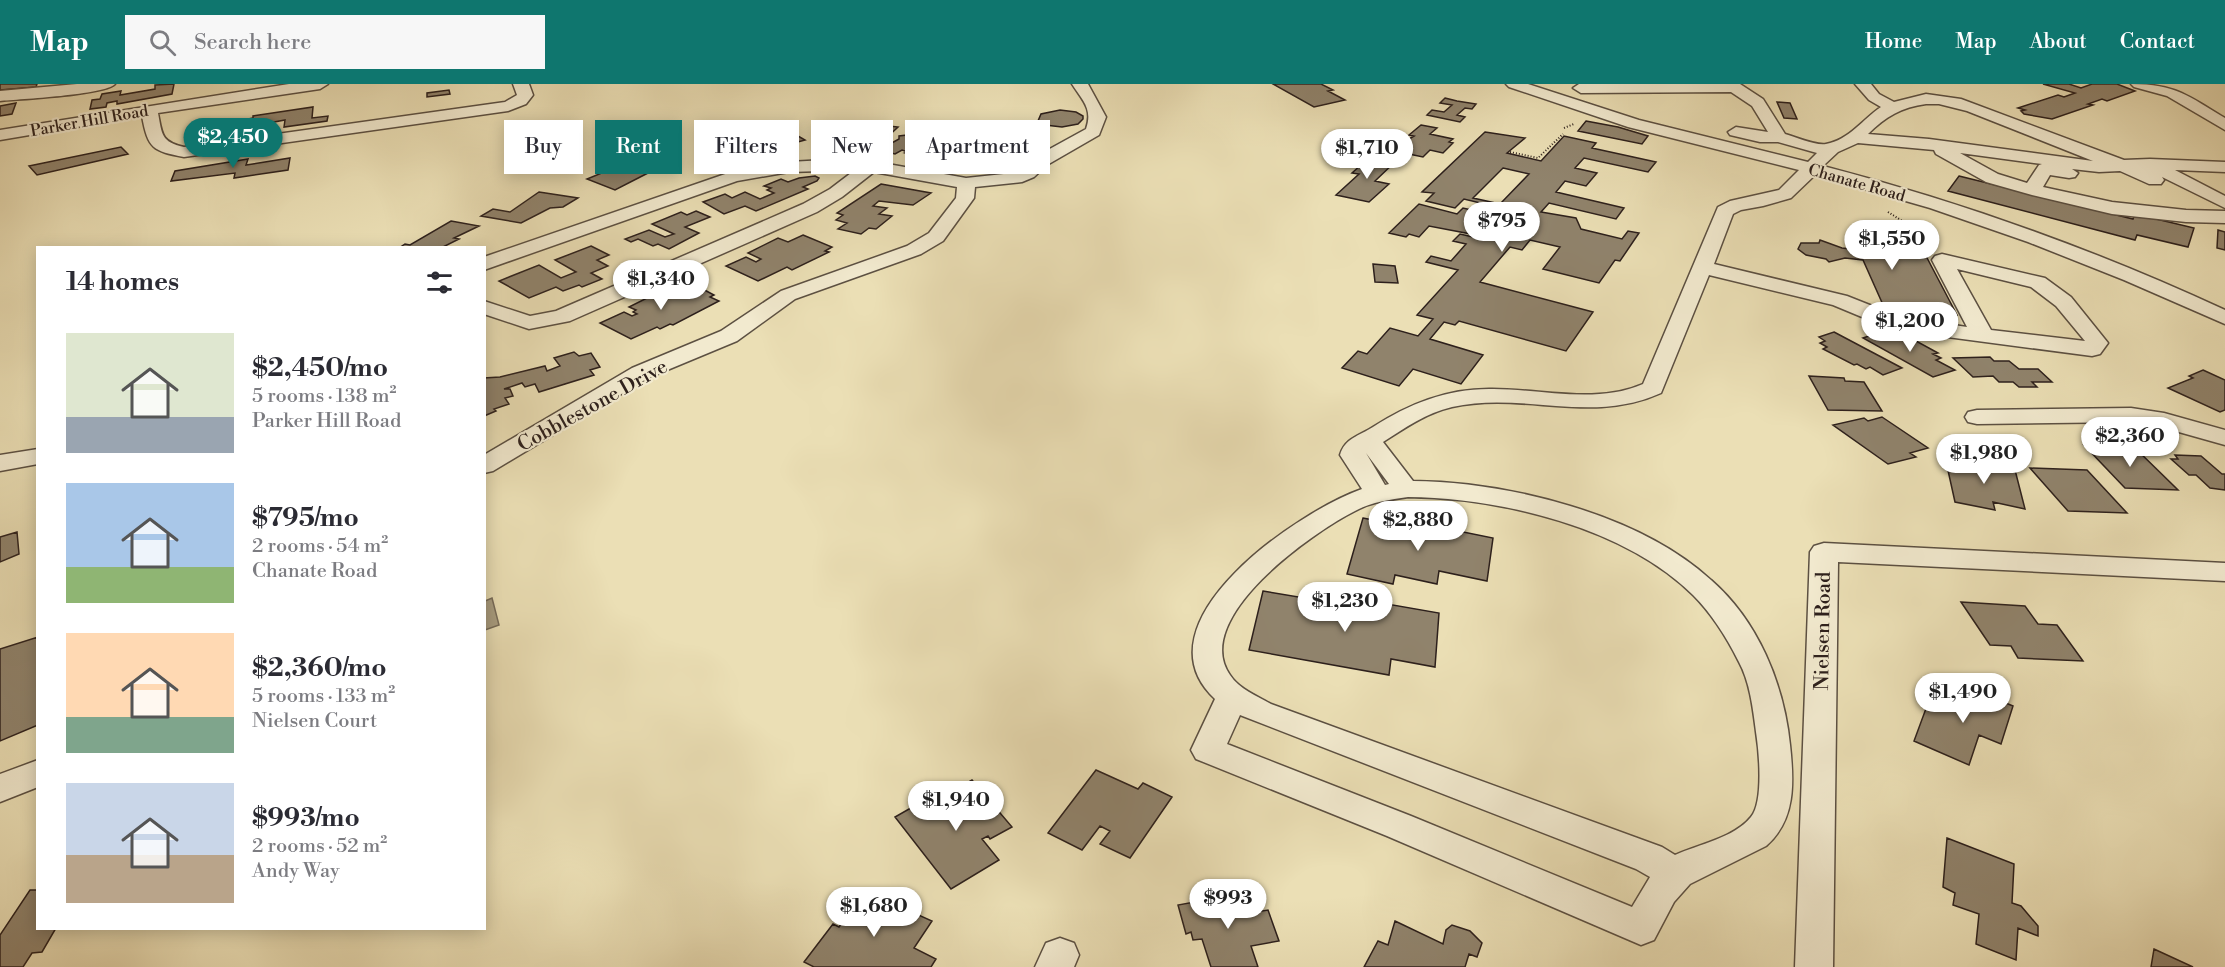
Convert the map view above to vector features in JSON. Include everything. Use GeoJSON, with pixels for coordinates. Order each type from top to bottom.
{"type":"FeatureCollection","features":[{"type":"Feature","properties":{"kind":"street"},"geometry":{"type":"LineString","coordinates":[[0,96],[56,92],[107,84]]}},
{"type":"Feature","properties":{"kind":"street","name":"Parker Hill Road"},"geometry":{"type":"LineString","coordinates":[[0,135],[286,86],[320,84]]}},
{"type":"Feature","properties":{"kind":"street"},"geometry":{"type":"LineString","coordinates":[[149,110],[154,136],[164,148],[184,152],[508,106],[521,101],[525,95],[521,84]]}},
{"type":"Feature","properties":{"kind":"street"},"geometry":{"type":"LineString","coordinates":[[893,170],[966,183],[1016,178],[1028,173],[1041,161],[1093,132],[1098,117],[1080,84]]}},
{"type":"Feature","properties":{"kind":"street","name":"Chanate Road"},"geometry":{"type":"LineString","coordinates":[[1514,84],[1623,109],[1812,169],[1890,190],[2051,243],[2225,318]]}},
{"type":"Feature","properties":{"kind":"street"},"geometry":{"type":"LineString","coordinates":[[1863,84],[1874,97],[1892,107]]}},
{"type":"Feature","properties":{"kind":"street"},"geometry":{"type":"LineString","coordinates":[[2139,84],[2172,93],[2225,125]]}},
{"type":"Feature","properties":{"kind":"street"},"geometry":{"type":"LineString","coordinates":[[1576,86],[1623,109],[1668,117]]}},
{"type":"Feature","properties":{"kind":"street"},"geometry":{"type":"LineString","coordinates":[[1576,86],[1734,87],[1751,95],[1760,103],[1779,137]]}},
{"type":"Feature","properties":{"kind":"street"},"geometry":{"type":"LineString","coordinates":[[45,128],[56,92]]}},
{"type":"Feature","properties":{"kind":"street"},"geometry":{"type":"LineString","coordinates":[[1392,491],[1353,454],[1355,446],[1420,410],[1467,397],[1603,400],[1642,395],[1653,388],[1725,212],[1736,205],[1763,201],[1785,194],[1828,151],[1856,138],[1872,119],[1892,107],[1927,98],[1961,104],[2045,138],[2175,179],[2225,203]]}},
{"type":"Feature","properties":{"kind":"street"},"geometry":{"type":"LineString","coordinates":[[1725,130],[1760,137],[1779,137],[1828,151]]}},
{"type":"Feature","properties":{"kind":"street"},"geometry":{"type":"LineString","coordinates":[[2045,138],[2092,137],[2108,143],[2153,172]]}},
{"type":"Feature","properties":{"kind":"street"},"geometry":{"type":"LineString","coordinates":[[1856,138],[1924,143],[2099,167],[2128,166]]}},
{"type":"Feature","properties":{"kind":"street"},"geometry":{"type":"LineString","coordinates":[[1924,143],[1953,155],[1992,178],[2032,190],[2112,208],[2186,216],[2225,217]]}},
{"type":"Feature","properties":{"kind":"street"},"geometry":{"type":"LineString","coordinates":[[486,263],[735,176],[811,166]]}},
{"type":"Feature","properties":{"kind":"street"},"geometry":{"type":"LineString","coordinates":[[2032,190],[2045,169],[2133,182],[2153,172],[2225,167]]}},
{"type":"Feature","properties":{"kind":"street"},"geometry":{"type":"LineString","coordinates":[[486,308],[529,323],[562,316],[810,208],[836,193],[861,174]]}},
{"type":"Feature","properties":{"kind":"street"},"geometry":{"type":"LineString","coordinates":[[2175,179],[2225,180]]}},
{"type":"Feature","properties":{"kind":"street","name":"Cobblestone Drive"},"geometry":{"type":"LineString","coordinates":[[486,465],[640,373],[729,336],[788,295],[914,250],[936,237],[965,198],[966,183]]}},
{"type":"Feature","properties":{"kind":"street"},"geometry":{"type":"LineString","coordinates":[[1702,267],[1840,300],[1894,322],[2092,349],[2097,342],[2071,309],[2051,289],[2038,282],[1941,260]]}},
{"type":"Feature","properties":{"kind":"street"},"geometry":{"type":"LineString","coordinates":[[1941,260],[1982,334]]}},
{"type":"Feature","properties":{"kind":"street"},"geometry":{"type":"LineString","coordinates":[[1977,417],[2131,415],[2164,420],[2225,438]]}},
{"type":"Feature","properties":{"kind":"street"},"geometry":{"type":"LineString","coordinates":[[0,463],[36,456]]}},
{"type":"Feature","properties":{"kind":"street"},"geometry":{"type":"LineString","coordinates":[[1232,697],[1208,750],[1399,826],[1641,928],[1653,902],[1675,874],[1695,861],[1757,834],[1770,817],[1776,778],[1770,714],[1755,663],[1722,607],[1696,581],[1670,561],[1628,539],[1588,523],[1546,508],[1498,496],[1446,490],[1392,491],[1366,496],[1324,515],[1283,543],[1248,573],[1220,614],[1207,641],[1207,656],[1212,674],[1232,697],[1260,712],[1649,858],[1675,874]]}},
{"type":"Feature","properties":{"kind":"street","name":"Nielsen Road"},"geometry":{"type":"LineString","coordinates":[[1814,967],[1824,552],[2225,572]]}},
{"type":"Feature","properties":{"kind":"street"},"geometry":{"type":"LineString","coordinates":[[0,788],[36,773]]}},
{"type":"Feature","properties":{"kind":"path"},"geometry":{"type":"LineString","coordinates":[[1510,152],[1538,158],[1563,134]]}},
{"type":"Feature","properties":{"kind":"path"},"geometry":{"type":"LineString","coordinates":[[1884,210],[1922,232],[1926,244],[1941,260]]}},
{"type":"Feature","properties":{"kind":"shaded area"},"geometry":{"type":"Polygon","coordinates":[[[492,598],[499,625],[486,630],[486,601],[492,598]]]}},
{"type":"Feature","properties":{"kind":"building"},"geometry":{"type":"Polygon","coordinates":[[[0,84],[37,84],[36,87],[0,90],[0,84]]]}},
{"type":"Feature","properties":{"kind":"building"},"geometry":{"type":"Polygon","coordinates":[[[174,84],[172,94],[117,104],[117,101],[107,103],[106,107],[90,109],[92,100],[100,99],[102,94],[121,91],[120,95],[155,89],[155,85],[174,84]]]}},
{"type":"Feature","properties":{"kind":"building"},"geometry":{"type":"Polygon","coordinates":[[[1273,84],[1321,84],[1333,90],[1328,91],[1345,100],[1314,107],[1273,84]]]}},
{"type":"Feature","properties":{"kind":"building"},"geometry":{"type":"Polygon","coordinates":[[[2043,84],[2069,84],[2081,88],[2092,84],[2117,84],[2135,91],[2107,101],[2102,99],[2088,104],[2093,105],[2052,119],[2024,114],[2021,111],[2025,110],[2018,108],[2058,95],[2064,97],[2075,93],[2043,84]]]}},
{"type":"Feature","properties":{"kind":"building"},"geometry":{"type":"Polygon","coordinates":[[[449,90],[450,94],[427,97],[427,93],[449,90]]]}},
{"type":"Feature","properties":{"kind":"building"},"geometry":{"type":"Polygon","coordinates":[[[1445,98],[1476,104],[1472,109],[1465,108],[1457,115],[1465,117],[1460,122],[1427,115],[1432,110],[1444,112],[1452,105],[1440,103],[1445,98]]]}},
{"type":"Feature","properties":{"kind":"building"},"geometry":{"type":"Polygon","coordinates":[[[1777,102],[1790,103],[1797,119],[1784,118],[1777,102]]]}},
{"type":"Feature","properties":{"kind":"building"},"geometry":{"type":"Polygon","coordinates":[[[16,103],[12,114],[0,116],[0,106],[16,103]]]}},
{"type":"Feature","properties":{"kind":"building"},"geometry":{"type":"Polygon","coordinates":[[[313,107],[312,118],[328,116],[327,121],[284,127],[285,120],[226,131],[219,125],[253,118],[253,116],[313,107]]]}},
{"type":"Feature","properties":{"kind":"building"},"geometry":{"type":"Polygon","coordinates":[[[1060,110],[1076,112],[1083,116],[1083,119],[1078,124],[1062,127],[1050,126],[1050,120],[1038,120],[1041,114],[1060,110]]]}},
{"type":"Feature","properties":{"kind":"building"},"geometry":{"type":"Polygon","coordinates":[[[1586,121],[1648,136],[1642,144],[1578,131],[1586,121]]]}},
{"type":"Feature","properties":{"kind":"building"},"geometry":{"type":"Polygon","coordinates":[[[1421,125],[1437,128],[1430,134],[1453,139],[1449,142],[1453,143],[1443,153],[1430,150],[1423,157],[1404,153],[1407,150],[1396,147],[1414,136],[1409,135],[1421,125]]]}},
{"type":"Feature","properties":{"kind":"building"},"geometry":{"type":"Polygon","coordinates":[[[1485,132],[1525,138],[1507,153],[1541,161],[1564,136],[1596,143],[1592,148],[1656,162],[1648,172],[1584,158],[1575,168],[1597,173],[1586,186],[1565,181],[1556,192],[1624,208],[1616,219],[1549,203],[1541,212],[1576,218],[1581,229],[1622,239],[1628,231],[1639,233],[1620,261],[1615,260],[1599,283],[1543,269],[1560,247],[1530,240],[1522,250],[1510,247],[1480,282],[1593,312],[1566,351],[1459,321],[1455,325],[1444,322],[1430,339],[1483,355],[1461,384],[1413,369],[1399,386],[1342,368],[1358,351],[1367,354],[1390,328],[1418,336],[1433,319],[1417,315],[1458,270],[1426,262],[1431,256],[1451,261],[1466,244],[1453,241],[1460,234],[1473,237],[1476,235],[1429,226],[1419,237],[1389,233],[1419,204],[1457,214],[1463,208],[1480,212],[1476,216],[1491,218],[1501,208],[1464,199],[1455,208],[1426,201],[1434,193],[1422,192],[1485,132]],[[1503,168],[1473,198],[1500,204],[1529,174],[1503,168]]]}},
{"type":"Feature","properties":{"kind":"building"},"geometry":{"type":"Polygon","coordinates":[[[905,135],[905,151],[893,154],[893,142],[899,139],[899,136],[905,135]]]}},
{"type":"Feature","properties":{"kind":"building"},"geometry":{"type":"Polygon","coordinates":[[[121,147],[128,154],[37,175],[29,166],[121,147]]]}},
{"type":"Feature","properties":{"kind":"building"},"geometry":{"type":"Polygon","coordinates":[[[1371,156],[1396,161],[1375,181],[1389,184],[1369,202],[1336,195],[1359,174],[1352,173],[1371,156]]]}},
{"type":"Feature","properties":{"kind":"building"},"geometry":{"type":"Polygon","coordinates":[[[290,158],[288,170],[234,178],[235,173],[171,181],[175,171],[248,159],[246,165],[290,158]]]}},
{"type":"Feature","properties":{"kind":"building"},"geometry":{"type":"Polygon","coordinates":[[[599,174],[646,174],[615,190],[587,179],[599,174]]]}},
{"type":"Feature","properties":{"kind":"building"},"geometry":{"type":"Polygon","coordinates":[[[815,176],[819,178],[817,181],[803,187],[808,189],[756,211],[745,206],[724,214],[703,202],[725,194],[732,198],[745,192],[760,199],[774,193],[767,190],[771,188],[764,186],[781,179],[788,182],[815,176]]]}},
{"type":"Feature","properties":{"kind":"building"},"geometry":{"type":"Polygon","coordinates":[[[1959,176],[2133,219],[2135,214],[2194,228],[2188,247],[2137,235],[2135,240],[1948,191],[1959,176]]]}},
{"type":"Feature","properties":{"kind":"building"},"geometry":{"type":"Polygon","coordinates":[[[881,184],[931,193],[913,205],[879,201],[873,206],[887,208],[879,214],[892,216],[876,229],[869,228],[861,234],[838,229],[847,223],[836,220],[843,215],[837,213],[881,184]]]}},
{"type":"Feature","properties":{"kind":"building"},"geometry":{"type":"Polygon","coordinates":[[[539,192],[578,198],[563,207],[550,208],[521,223],[481,216],[493,209],[510,212],[539,192]]]}},
{"type":"Feature","properties":{"kind":"building"},"geometry":{"type":"Polygon","coordinates":[[[696,211],[710,217],[685,227],[699,233],[669,249],[658,244],[653,246],[638,239],[631,242],[625,239],[649,230],[665,237],[674,234],[652,224],[681,212],[687,215],[696,211]]]}},
{"type":"Feature","properties":{"kind":"building"},"geometry":{"type":"Polygon","coordinates":[[[451,221],[479,226],[454,238],[459,239],[445,246],[402,246],[410,245],[451,221]]]}},
{"type":"Feature","properties":{"kind":"building"},"geometry":{"type":"Polygon","coordinates":[[[1874,224],[1896,229],[1906,254],[1926,256],[1957,315],[1884,307],[1863,260],[1845,258],[1829,262],[1826,259],[1806,255],[1798,249],[1801,243],[1819,243],[1820,240],[1842,248],[1859,250],[1854,241],[1872,243],[1864,227],[1874,224]]]}},
{"type":"Feature","properties":{"kind":"building"},"geometry":{"type":"Polygon","coordinates":[[[2218,230],[2225,232],[2225,250],[2217,248],[2218,230]]]}},
{"type":"Feature","properties":{"kind":"building"},"geometry":{"type":"Polygon","coordinates":[[[803,235],[832,247],[825,251],[829,252],[792,270],[787,267],[758,281],[726,266],[746,257],[756,262],[761,259],[748,253],[778,238],[788,242],[803,235]]]}},
{"type":"Feature","properties":{"kind":"building"},"geometry":{"type":"Polygon","coordinates":[[[591,246],[609,255],[597,260],[608,266],[591,273],[602,279],[582,287],[579,285],[563,291],[556,287],[529,298],[499,281],[539,265],[561,278],[576,272],[555,260],[591,246]]]}},
{"type":"Feature","properties":{"kind":"building"},"geometry":{"type":"Polygon","coordinates":[[[1373,264],[1395,266],[1398,283],[1375,282],[1373,264]]]}},
{"type":"Feature","properties":{"kind":"building"},"geometry":{"type":"Polygon","coordinates":[[[695,285],[714,295],[710,297],[719,301],[673,325],[670,324],[660,329],[657,327],[631,339],[600,323],[624,312],[632,316],[637,314],[633,312],[636,310],[629,307],[665,289],[676,294],[695,285]]]}},
{"type":"Feature","properties":{"kind":"building"},"geometry":{"type":"Polygon","coordinates":[[[1884,331],[1891,335],[1907,336],[1938,353],[1933,354],[1941,358],[1936,360],[1955,370],[1933,377],[1863,338],[1884,331]]]}},
{"type":"Feature","properties":{"kind":"building"},"geometry":{"type":"Polygon","coordinates":[[[1834,332],[1902,368],[1883,375],[1870,367],[1866,369],[1857,364],[1854,365],[1823,349],[1827,347],[1820,343],[1825,341],[1819,337],[1834,332]]]}},
{"type":"Feature","properties":{"kind":"building"},"geometry":{"type":"Polygon","coordinates":[[[574,352],[579,356],[591,353],[600,367],[590,370],[594,375],[539,392],[535,384],[525,387],[522,383],[504,389],[510,389],[513,396],[505,398],[509,404],[494,409],[496,411],[486,415],[486,378],[500,377],[545,366],[547,371],[560,366],[554,358],[574,352]]]}},
{"type":"Feature","properties":{"kind":"building"},"geometry":{"type":"Polygon","coordinates":[[[1990,357],[1994,361],[2009,361],[2019,369],[2038,369],[2052,382],[2032,382],[2037,387],[2019,387],[2013,382],[1999,382],[1993,376],[1973,377],[1953,358],[1990,357]]]}},
{"type":"Feature","properties":{"kind":"building"},"geometry":{"type":"Polygon","coordinates":[[[2203,370],[2225,380],[2225,410],[2220,412],[2168,388],[2193,378],[2189,376],[2203,370]]]}},
{"type":"Feature","properties":{"kind":"building"},"geometry":{"type":"Polygon","coordinates":[[[1809,376],[1844,378],[1845,381],[1864,382],[1882,411],[1828,410],[1809,376]]]}},
{"type":"Feature","properties":{"kind":"building"},"geometry":{"type":"Polygon","coordinates":[[[1882,417],[1928,448],[1910,453],[1916,457],[1888,464],[1833,425],[1864,418],[1868,421],[1882,417]]]}},
{"type":"Feature","properties":{"kind":"building"},"geometry":{"type":"Polygon","coordinates":[[[2084,445],[2134,447],[2178,490],[2125,488],[2084,445]]]}},
{"type":"Feature","properties":{"kind":"building"},"geometry":{"type":"Polygon","coordinates":[[[2175,455],[2201,456],[2225,474],[2225,490],[2210,488],[2196,475],[2189,475],[2171,459],[2178,459],[2175,455]]]}},
{"type":"Feature","properties":{"kind":"building"},"geometry":{"type":"Polygon","coordinates":[[[1945,457],[2015,470],[2025,509],[1993,502],[1995,510],[1955,502],[1945,457]]]}},
{"type":"Feature","properties":{"kind":"building"},"geometry":{"type":"Polygon","coordinates":[[[2030,468],[2087,470],[2127,513],[2068,511],[2030,468]]]}},
{"type":"Feature","properties":{"kind":"building"},"geometry":{"type":"Polygon","coordinates":[[[1363,518],[1403,526],[1404,520],[1493,538],[1487,581],[1439,571],[1437,584],[1395,575],[1393,584],[1347,574],[1363,518]]]}},
{"type":"Feature","properties":{"kind":"building"},"geometry":{"type":"Polygon","coordinates":[[[17,532],[19,554],[0,562],[0,537],[17,532]]]}},
{"type":"Feature","properties":{"kind":"building"},"geometry":{"type":"Polygon","coordinates":[[[1263,591],[1352,606],[1353,598],[1439,613],[1435,667],[1391,659],[1389,675],[1249,650],[1263,591]]]}},
{"type":"Feature","properties":{"kind":"building"},"geometry":{"type":"Polygon","coordinates":[[[1961,602],[2025,606],[2038,624],[2057,625],[2083,661],[2018,658],[2011,646],[1990,645],[1961,602]]]}},
{"type":"Feature","properties":{"kind":"building"},"geometry":{"type":"Polygon","coordinates":[[[36,638],[36,726],[0,741],[0,649],[36,638]]]}},
{"type":"Feature","properties":{"kind":"building"},"geometry":{"type":"Polygon","coordinates":[[[1962,685],[2013,706],[2001,744],[1979,735],[1969,765],[1914,741],[1931,695],[1954,705],[1962,685]]]}},
{"type":"Feature","properties":{"kind":"building"},"geometry":{"type":"Polygon","coordinates":[[[1096,770],[1138,789],[1143,783],[1172,797],[1130,858],[1100,844],[1110,831],[1100,826],[1082,850],[1048,833],[1096,770]]]}},
{"type":"Feature","properties":{"kind":"building"},"geometry":{"type":"Polygon","coordinates":[[[972,780],[1012,827],[990,839],[988,836],[982,839],[999,860],[951,889],[895,817],[930,797],[934,802],[972,780]]]}},
{"type":"Feature","properties":{"kind":"building"},"geometry":{"type":"Polygon","coordinates":[[[1947,838],[2014,864],[2012,903],[2021,906],[2038,926],[2038,936],[2018,928],[2016,960],[1976,944],[1979,914],[1953,905],[1955,893],[1943,887],[1947,838]]]}},
{"type":"Feature","properties":{"kind":"building"},"geometry":{"type":"Polygon","coordinates":[[[30,890],[36,890],[36,930],[55,930],[42,952],[32,953],[23,967],[0,967],[0,935],[30,890]]]}},
{"type":"Feature","properties":{"kind":"building"},"geometry":{"type":"Polygon","coordinates":[[[865,891],[932,921],[914,948],[936,959],[931,967],[814,967],[804,962],[833,924],[839,927],[865,891]]]}},
{"type":"Feature","properties":{"kind":"building"},"geometry":{"type":"Polygon","coordinates":[[[1243,893],[1250,913],[1268,910],[1279,941],[1251,946],[1258,967],[1211,967],[1202,939],[1193,940],[1191,932],[1186,934],[1178,905],[1243,893]]]}},
{"type":"Feature","properties":{"kind":"building"},"geometry":{"type":"Polygon","coordinates":[[[1395,921],[1443,944],[1446,930],[1452,925],[1470,931],[1482,943],[1477,957],[1469,954],[1465,967],[1364,967],[1378,941],[1388,945],[1395,921]]]}},
{"type":"Feature","properties":{"kind":"building"},"geometry":{"type":"Polygon","coordinates":[[[2154,949],[2193,967],[2151,967],[2154,949]]]}}]}
